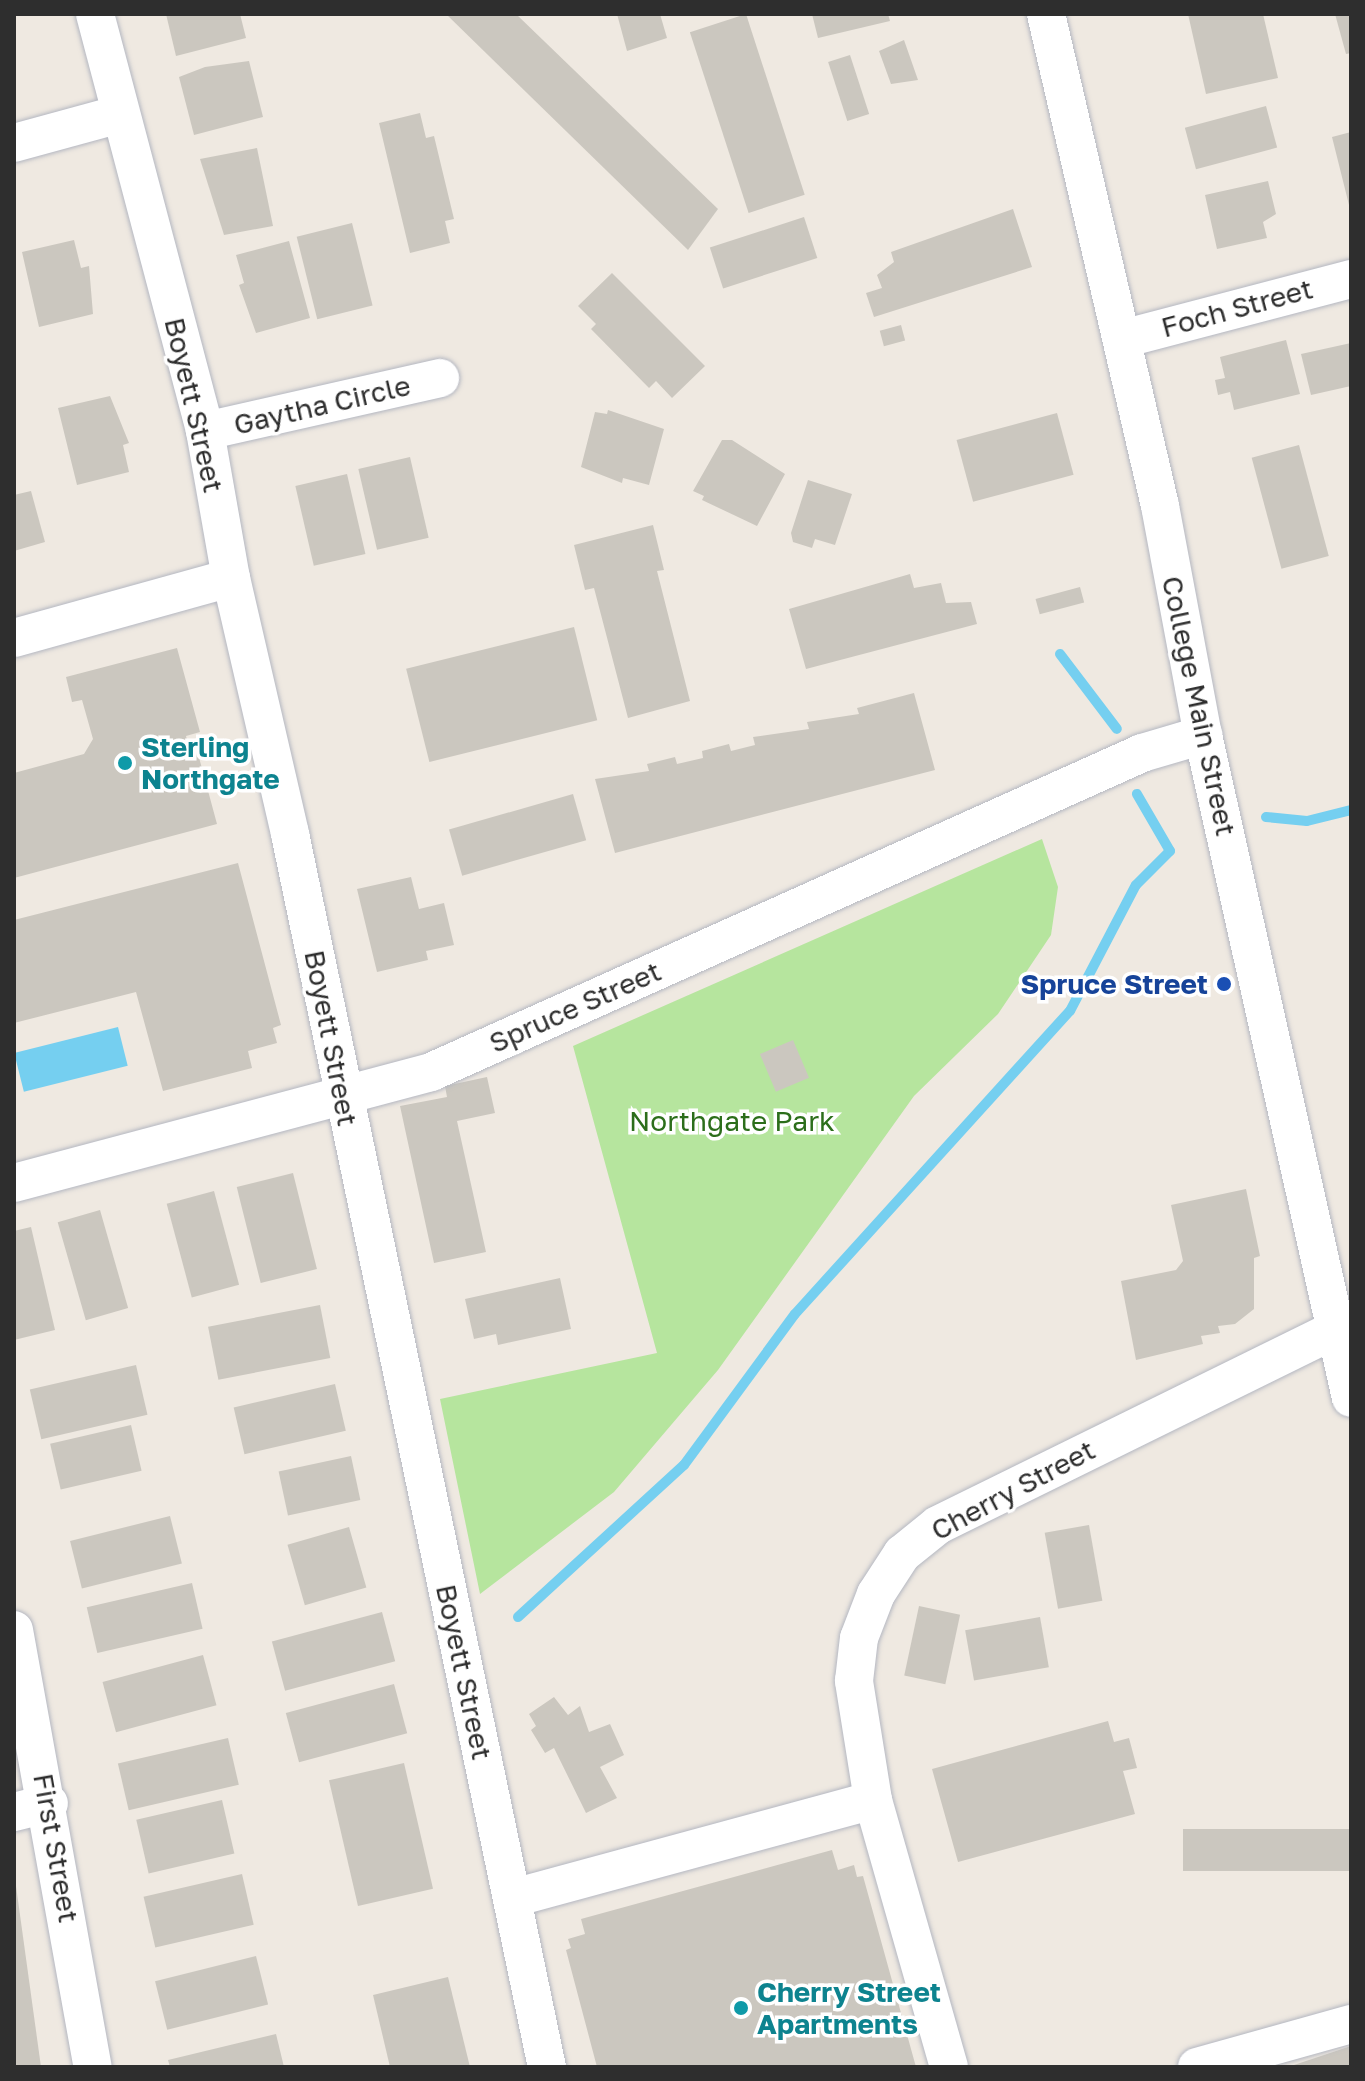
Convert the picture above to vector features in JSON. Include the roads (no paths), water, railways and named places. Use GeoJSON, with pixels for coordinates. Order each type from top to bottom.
{"type":"FeatureCollection","features":[{"type":"Feature","properties":{"kind":"street","name":"Boyett Street"},"geometry":{"type":"LineString","coordinates":[[95,14],[205,431],[231,578],[290,834],[342,1097],[547,2067]]}},
{"type":"Feature","properties":{"kind":"street","name":"College Main Street"},"geometry":{"type":"LineString","coordinates":[[1046,14],[1122,339],[1203,735],[1343,1325],[1351,1398]]}},
{"type":"Feature","properties":{"kind":"street"},"geometry":{"type":"LineString","coordinates":[[14,143],[120,114]]}},
{"type":"Feature","properties":{"kind":"street","name":"Foch Street"},"geometry":{"type":"LineString","coordinates":[[1122,339],[1351,279]]}},
{"type":"Feature","properties":{"kind":"street","name":"Gaytha Circle"},"geometry":{"type":"LineString","coordinates":[[205,431],[440,378]]}},
{"type":"Feature","properties":{"kind":"street"},"geometry":{"type":"LineString","coordinates":[[14,638],[231,578]]}},
{"type":"Feature","properties":{"kind":"street","name":"Spruce Street"},"geometry":{"type":"LineString","coordinates":[[14,1183],[431,1072],[1142,753],[1203,735]]}},
{"type":"Feature","properties":{"kind":"street","name":"Cherry Street"},"geometry":{"type":"LineString","coordinates":[[949,2067],[873,1800],[854,1681],[859,1638],[876,1594],[902,1554],[970,1508],[1343,1325]]}},
{"type":"Feature","properties":{"kind":"street","name":"First Street"},"geometry":{"type":"LineString","coordinates":[[14,1630],[32,1808],[93,2067]]}},
{"type":"Feature","properties":{"kind":"street"},"geometry":{"type":"LineString","coordinates":[[513,1898],[873,1800]]}},
{"type":"Feature","properties":{"kind":"street"},"geometry":{"type":"LineString","coordinates":[[1197,2067],[1351,2024]]}},
{"type":"Feature","properties":{"kind":"water"},"geometry":{"type":"Polygon","coordinates":[[[118,1027],[128,1066],[24,1092],[14,1053],[118,1027]]]}},
{"type":"Feature","properties":{"kind":"waterway"},"geometry":{"type":"LineString","coordinates":[[1060,654],[1117,729]]}},
{"type":"Feature","properties":{"kind":"waterway"},"geometry":{"type":"LineString","coordinates":[[518,1617],[684,1465],[795,1314],[1070,1011],[1136,885],[1170,851],[1137,794]]}},
{"type":"Feature","properties":{"kind":"waterway"},"geometry":{"type":"LineString","coordinates":[[1266,817],[1307,821],[1351,810]]}},
{"type":"Feature","properties":{"kind":"place","name":"Sterling Northgate"},"geometry":{"type":"Point","coordinates":[125,763]}},
{"type":"Feature","properties":{"kind":"place","name":"Spruce Street"},"geometry":{"type":"Point","coordinates":[1224,984]}},
{"type":"Feature","properties":{"kind":"place","name":"Cherry Street Apartments"},"geometry":{"type":"Point","coordinates":[741,2008]}},
{"type":"Feature","properties":{"kind":"park label","name":"Northgate Park"},"geometry":{"type":"Point","coordinates":[732,1121]}}]}
